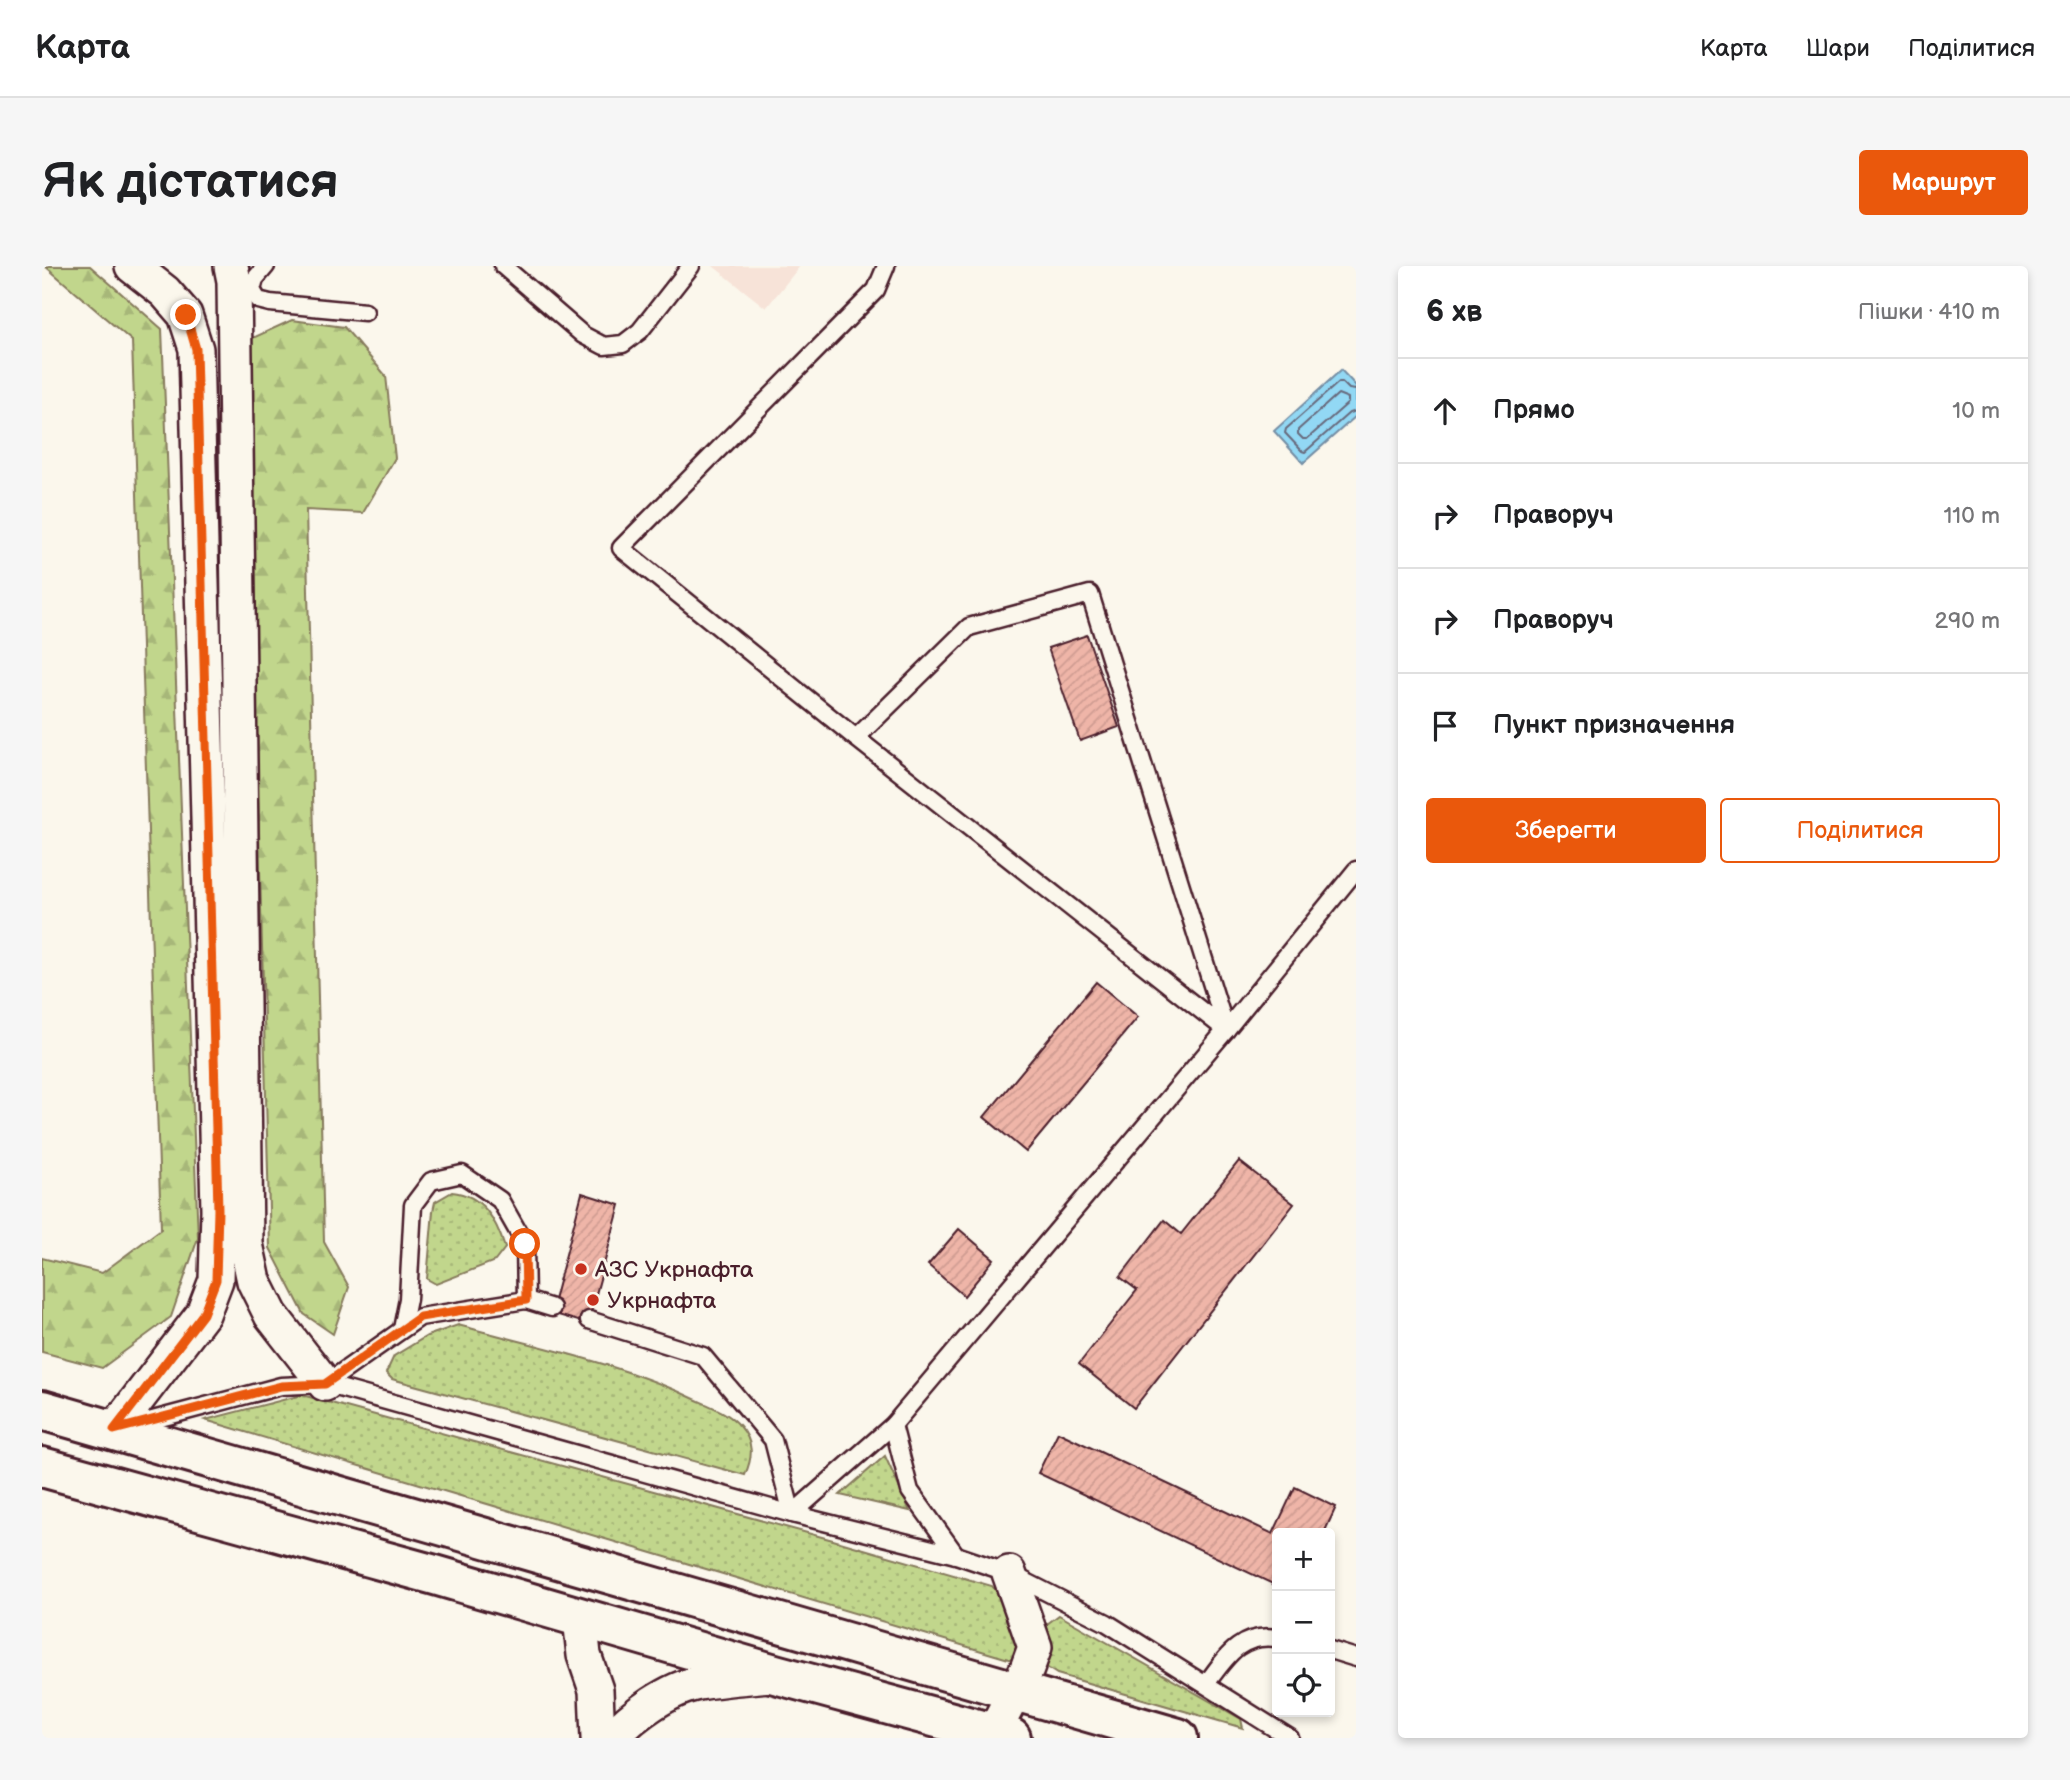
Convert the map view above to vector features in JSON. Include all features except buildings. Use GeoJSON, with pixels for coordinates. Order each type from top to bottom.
{"type":"FeatureCollection","features":[{"type":"Feature","properties":{"kind":"main road"},"geometry":{"type":"LineString","coordinates":[[42,1410],[1178,1738]]}},
{"type":"Feature","properties":{"kind":"main road"},"geometry":{"type":"LineString","coordinates":[[42,1467],[435,1574],[775,1674],[1002,1735]]}},
{"type":"Feature","properties":{"kind":"street"},"geometry":{"type":"LineString","coordinates":[[114,1430],[203,1314],[216,1280],[218,1210],[196,349],[186,315],[165,292],[132,266]]}},
{"type":"Feature","properties":{"kind":"street"},"geometry":{"type":"LineString","coordinates":[[236,271],[247,1244],[254,1281],[271,1315],[325,1384]]}},
{"type":"Feature","properties":{"kind":"street"},"geometry":{"type":"LineString","coordinates":[[1002,1735],[1016,1690],[1034,1647],[1009,1573]]}},
{"type":"Feature","properties":{"kind":"street"},"geometry":{"type":"LineString","coordinates":[[580,1617],[584,1655],[596,1690],[598,1738]]}},
{"type":"Feature","properties":{"kind":"street"},"geometry":{"type":"LineString","coordinates":[[612,1738],[624,1724],[659,1700],[696,1684],[775,1674]]}},
{"type":"Feature","properties":{"kind":"lane"},"geometry":{"type":"LineString","coordinates":[[266,266],[255,279],[252,290],[258,300],[365,312]]}},
{"type":"Feature","properties":{"kind":"lane"},"geometry":{"type":"LineString","coordinates":[[503,266],[583,335],[604,346],[623,344],[640,331],[691,266]]}},
{"type":"Feature","properties":{"kind":"lane"},"geometry":{"type":"LineString","coordinates":[[886,266],[876,290],[621,548],[856,738],[1226,1030]]}},
{"type":"Feature","properties":{"kind":"lane"},"geometry":{"type":"LineString","coordinates":[[856,738],[969,627],[1090,594],[1226,1030]]}},
{"type":"Feature","properties":{"kind":"lane"},"geometry":{"type":"LineString","coordinates":[[792,1514],[893,1425],[1226,1030],[1356,870]]}},
{"type":"Feature","properties":{"kind":"lane"},"geometry":{"type":"LineString","coordinates":[[402,1329],[408,1299],[413,1205],[431,1181],[462,1174],[500,1200],[525,1244],[526,1300]]}},
{"type":"Feature","properties":{"kind":"lane"},"geometry":{"type":"LineString","coordinates":[[325,1384],[420,1317],[526,1300],[552,1308]]}},
{"type":"Feature","properties":{"kind":"lane"},"geometry":{"type":"LineString","coordinates":[[589,1320],[703,1356],[773,1440],[792,1514]]}},
{"type":"Feature","properties":{"kind":"lane"},"geometry":{"type":"LineString","coordinates":[[114,1430],[281,1386],[325,1384],[792,1514],[956,1555],[1009,1573],[1107,1623],[1290,1738]]}},
{"type":"Feature","properties":{"kind":"lane"},"geometry":{"type":"LineString","coordinates":[[893,1425],[911,1491],[956,1555]]}},
{"type":"Feature","properties":{"kind":"lane"},"geometry":{"type":"LineString","coordinates":[[1206,1684],[1231,1650],[1261,1635],[1272,1637]]}},
{"type":"Feature","properties":{"kind":"lane"},"geometry":{"type":"LineString","coordinates":[[1335,1652],[1356,1658]]}},
{"type":"Feature","properties":{"kind":"shaded area"},"geometry":{"type":"Polygon","coordinates":[[[713,266],[800,266],[766,308],[713,266]]]}},
{"type":"Feature","properties":{"kind":"green space"},"geometry":{"type":"Polygon","coordinates":[[[45,266],[90,266],[162,329],[198,1238],[171,1317],[102,1368],[42,1352],[42,1258],[102,1273],[161,1229],[132,341],[45,266]]]}},
{"type":"Feature","properties":{"kind":"green space"},"geometry":{"type":"Polygon","coordinates":[[[292,320],[344,327],[386,376],[395,458],[363,513],[306,510],[324,1242],[349,1287],[333,1334],[304,1314],[270,1248],[246,341],[292,320]]]}},
{"type":"Feature","properties":{"kind":"green space"},"geometry":{"type":"Polygon","coordinates":[[[452,1192],[472,1198],[487,1211],[505,1248],[495,1261],[436,1284],[427,1279],[433,1211],[435,1202],[452,1192]]]}},
{"type":"Feature","properties":{"kind":"green space"},"geometry":{"type":"Polygon","coordinates":[[[458,1325],[611,1366],[721,1411],[736,1422],[748,1438],[751,1456],[745,1475],[392,1379],[386,1373],[394,1356],[427,1336],[458,1325]]]}},
{"type":"Feature","properties":{"kind":"green space"},"geometry":{"type":"Polygon","coordinates":[[[302,1395],[992,1586],[1011,1610],[1018,1648],[1012,1660],[205,1420],[302,1395]]]}},
{"type":"Feature","properties":{"kind":"green space"},"geometry":{"type":"Polygon","coordinates":[[[885,1456],[910,1511],[840,1495],[885,1456]]]}},
{"type":"Feature","properties":{"kind":"green space"},"geometry":{"type":"Polygon","coordinates":[[[1059,1615],[1241,1719],[1243,1728],[1057,1674],[1043,1665],[1047,1624],[1059,1615]]]}},
{"type":"Feature","properties":{"kind":"water"},"geometry":{"type":"Polygon","coordinates":[[[1341,370],[1356,386],[1356,416],[1303,463],[1274,431],[1341,370]]]}},
{"type":"Feature","properties":{"kind":"place","name":"АЗС Укрнафта"},"geometry":{"type":"Point","coordinates":[581,1269]}},
{"type":"Feature","properties":{"kind":"place","name":"Укрнафта"},"geometry":{"type":"Point","coordinates":[593,1300]}},
{"type":"Feature","properties":{"kind":"route"},"geometry":{"type":"LineString","coordinates":[[186,315],[196,349],[218,1210],[216,1280],[203,1314],[139,1401],[114,1430],[281,1386],[325,1384],[420,1317],[526,1300],[525,1244]]}}]}
